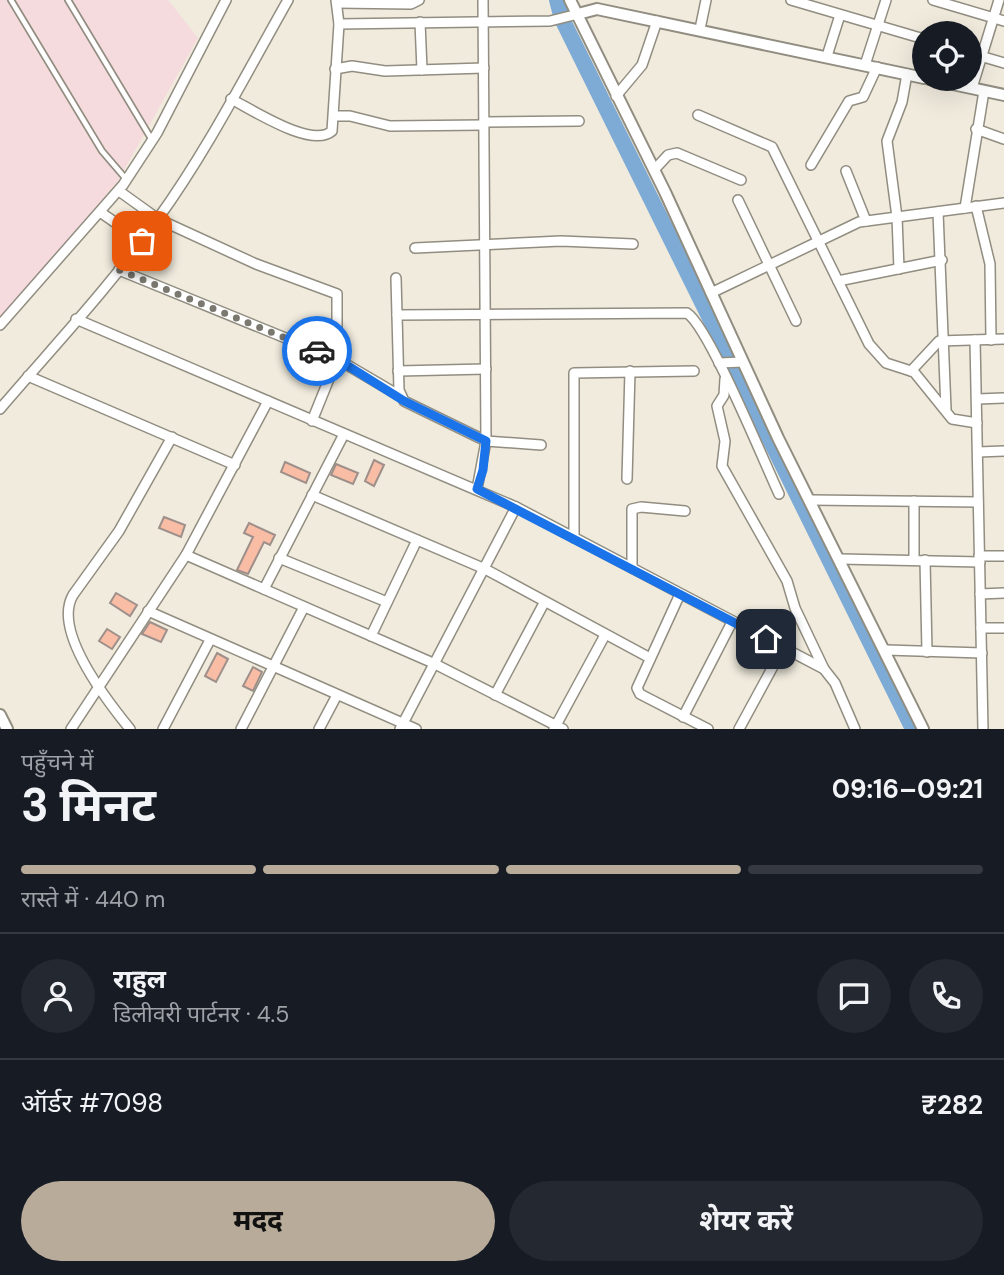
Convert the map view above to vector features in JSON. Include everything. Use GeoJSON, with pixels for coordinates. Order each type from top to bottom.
{"type":"FeatureCollection","features":[{"type":"Feature","properties":{"kind":"street"},"geometry":{"type":"LineString","coordinates":[[0,325],[126,180],[153,140],[226,0]]}},
{"type":"Feature","properties":{"kind":"street"},"geometry":{"type":"LineString","coordinates":[[0,409],[119,270],[158,219],[197,162],[288,0]]}},
{"type":"Feature","properties":{"kind":"street"},"geometry":{"type":"LineString","coordinates":[[231,99],[301,134],[317,138],[332,131],[339,24],[337,1],[415,3],[419,0]]}},
{"type":"Feature","properties":{"kind":"street"},"geometry":{"type":"LineString","coordinates":[[477,489],[483,470],[486,441],[487,245],[483,0]]}},
{"type":"Feature","properties":{"kind":"street"},"geometry":{"type":"LineString","coordinates":[[570,0],[570,17],[616,96],[654,170],[740,362],[887,650],[923,729]]}},
{"type":"Feature","properties":{"kind":"street"},"geometry":{"type":"LineString","coordinates":[[700,29],[706,0]]}},
{"type":"Feature","properties":{"kind":"street"},"geometry":{"type":"LineString","coordinates":[[791,0],[912,35]]}},
{"type":"Feature","properties":{"kind":"street"},"geometry":{"type":"LineString","coordinates":[[811,165],[849,101],[863,97],[886,0]]}},
{"type":"Feature","properties":{"kind":"street"},"geometry":{"type":"LineString","coordinates":[[933,0],[1004,21]]}},
{"type":"Feature","properties":{"kind":"street"},"geometry":{"type":"LineString","coordinates":[[999,0],[982,57],[1004,63]]}},
{"type":"Feature","properties":{"kind":"street"},"geometry":{"type":"LineString","coordinates":[[377,23],[380,3]]}},
{"type":"Feature","properties":{"kind":"street"},"geometry":{"type":"LineString","coordinates":[[339,24],[570,17],[597,9],[912,75]]}},
{"type":"Feature","properties":{"kind":"street"},"geometry":{"type":"LineString","coordinates":[[827,56],[840,15]]}},
{"type":"Feature","properties":{"kind":"street"},"geometry":{"type":"LineString","coordinates":[[616,96],[642,65],[657,21]]}},
{"type":"Feature","properties":{"kind":"street"},"geometry":{"type":"LineString","coordinates":[[420,22],[422,70]]}},
{"type":"Feature","properties":{"kind":"street"},"geometry":{"type":"LineString","coordinates":[[335,69],[352,66],[370,71],[484,68]]}},
{"type":"Feature","properties":{"kind":"street"},"geometry":{"type":"LineString","coordinates":[[899,269],[897,217],[887,141],[902,102],[907,74]]}},
{"type":"Feature","properties":{"kind":"street"},"geometry":{"type":"LineString","coordinates":[[965,208],[976,130],[978,91]]}},
{"type":"Feature","properties":{"kind":"street"},"geometry":{"type":"LineString","coordinates":[[982,91],[1004,95]]}},
{"type":"Feature","properties":{"kind":"street"},"geometry":{"type":"LineString","coordinates":[[698,115],[772,148],[869,344],[886,363],[911,371],[956,421],[977,423]]}},
{"type":"Feature","properties":{"kind":"street"},"geometry":{"type":"LineString","coordinates":[[335,116],[350,116],[383,126],[579,121]]}},
{"type":"Feature","properties":{"kind":"street"},"geometry":{"type":"LineString","coordinates":[[976,130],[1004,139]]}},
{"type":"Feature","properties":{"kind":"street"},"geometry":{"type":"LineString","coordinates":[[654,170],[668,155],[677,153],[741,180]]}},
{"type":"Feature","properties":{"kind":"street"},"geometry":{"type":"LineString","coordinates":[[846,171],[866,220]]}},
{"type":"Feature","properties":{"kind":"street"},"geometry":{"type":"LineString","coordinates":[[118,191],[158,219],[256,264],[335,293],[338,300],[337,359],[312,421]]}},
{"type":"Feature","properties":{"kind":"street"},"geometry":{"type":"LineString","coordinates":[[738,200],[796,321]]}},
{"type":"Feature","properties":{"kind":"street"},"geometry":{"type":"LineString","coordinates":[[711,293],[866,220],[1004,203]]}},
{"type":"Feature","properties":{"kind":"street"},"geometry":{"type":"LineString","coordinates":[[976,206],[990,264],[992,340]]}},
{"type":"Feature","properties":{"kind":"street"},"geometry":{"type":"LineString","coordinates":[[100,212],[142,241]]}},
{"type":"Feature","properties":{"kind":"street"},"geometry":{"type":"LineString","coordinates":[[938,212],[946,411]]}},
{"type":"Feature","properties":{"kind":"street"},"geometry":{"type":"LineString","coordinates":[[415,248],[561,241],[633,244]]}},
{"type":"Feature","properties":{"kind":"street"},"geometry":{"type":"LineString","coordinates":[[838,281],[942,260]]}},
{"type":"Feature","properties":{"kind":"street"},"geometry":{"type":"LineString","coordinates":[[119,270],[337,359],[486,441],[541,445]]}},
{"type":"Feature","properties":{"kind":"street"},"geometry":{"type":"LineString","coordinates":[[396,278],[400,396]]}},
{"type":"Feature","properties":{"kind":"street"},"geometry":{"type":"LineString","coordinates":[[397,315],[687,313],[695,320],[721,363],[725,378],[779,494]]}},
{"type":"Feature","properties":{"kind":"street"},"geometry":{"type":"LineString","coordinates":[[76,319],[516,507],[824,669]]}},
{"type":"Feature","properties":{"kind":"street"},"geometry":{"type":"LineString","coordinates":[[911,371],[935,343],[945,340],[1004,339]]}},
{"type":"Feature","properties":{"kind":"street"},"geometry":{"type":"LineString","coordinates":[[975,340],[983,729]]}},
{"type":"Feature","properties":{"kind":"street"},"geometry":{"type":"LineString","coordinates":[[721,363],[740,362]]}},
{"type":"Feature","properties":{"kind":"street"},"geometry":{"type":"LineString","coordinates":[[398,371],[486,369]]}},
{"type":"Feature","properties":{"kind":"street"},"geometry":{"type":"LineString","coordinates":[[626,479],[630,370]]}},
{"type":"Feature","properties":{"kind":"street"},"geometry":{"type":"LineString","coordinates":[[574,538],[573,377],[579,371],[694,371]]}},
{"type":"Feature","properties":{"kind":"street"},"geometry":{"type":"LineString","coordinates":[[28,376],[235,465]]}},
{"type":"Feature","properties":{"kind":"street"},"geometry":{"type":"LineString","coordinates":[[725,378],[724,395],[717,406],[725,441],[722,466],[787,581],[795,608],[824,669],[835,683],[855,729]]}},
{"type":"Feature","properties":{"kind":"street"},"geometry":{"type":"LineString","coordinates":[[977,399],[1004,398]]}},
{"type":"Feature","properties":{"kind":"street"},"geometry":{"type":"LineString","coordinates":[[71,729],[187,555],[268,401]]}},
{"type":"Feature","properties":{"kind":"street"},"geometry":{"type":"LineString","coordinates":[[264,589],[344,434]]}},
{"type":"Feature","properties":{"kind":"street"},"geometry":{"type":"LineString","coordinates":[[130,729],[97,687],[68,616],[69,602],[134,505],[172,437]]}},
{"type":"Feature","properties":{"kind":"street"},"geometry":{"type":"LineString","coordinates":[[978,452],[1004,451]]}},
{"type":"Feature","properties":{"kind":"street"},"geometry":{"type":"LineString","coordinates":[[312,495],[485,569],[544,604],[650,658]]}},
{"type":"Feature","properties":{"kind":"street"},"geometry":{"type":"LineString","coordinates":[[810,500],[978,502]]}},
{"type":"Feature","properties":{"kind":"street"},"geometry":{"type":"LineString","coordinates":[[914,501],[914,560]]}},
{"type":"Feature","properties":{"kind":"street"},"geometry":{"type":"LineString","coordinates":[[402,726],[516,507]]}},
{"type":"Feature","properties":{"kind":"street"},"geometry":{"type":"LineString","coordinates":[[632,568],[632,509],[641,507],[685,511]]}},
{"type":"Feature","properties":{"kind":"street"},"geometry":{"type":"LineString","coordinates":[[371,636],[417,540]]}},
{"type":"Feature","properties":{"kind":"street"},"geometry":{"type":"LineString","coordinates":[[187,555],[433,663],[558,728],[605,635]]}},
{"type":"Feature","properties":{"kind":"street"},"geometry":{"type":"LineString","coordinates":[[840,559],[925,560],[1004,556]]}},
{"type":"Feature","properties":{"kind":"street"},"geometry":{"type":"LineString","coordinates":[[279,558],[387,602]]}},
{"type":"Feature","properties":{"kind":"street"},"geometry":{"type":"LineString","coordinates":[[925,560],[927,652]]}},
{"type":"Feature","properties":{"kind":"street"},"geometry":{"type":"LineString","coordinates":[[980,594],[1004,593]]}},
{"type":"Feature","properties":{"kind":"street"},"geometry":{"type":"LineString","coordinates":[[680,594],[638,684],[638,692],[708,729]]}},
{"type":"Feature","properties":{"kind":"street"},"geometry":{"type":"LineString","coordinates":[[495,695],[544,604]]}},
{"type":"Feature","properties":{"kind":"street"},"geometry":{"type":"LineString","coordinates":[[241,729],[304,607]]}},
{"type":"Feature","properties":{"kind":"street"},"geometry":{"type":"LineString","coordinates":[[148,611],[402,726],[416,729]]}},
{"type":"Feature","properties":{"kind":"street"},"geometry":{"type":"LineString","coordinates":[[682,717],[732,622]]}},
{"type":"Feature","properties":{"kind":"street"},"geometry":{"type":"LineString","coordinates":[[981,628],[1004,628]]}},
{"type":"Feature","properties":{"kind":"street"},"geometry":{"type":"LineString","coordinates":[[163,729],[211,640]]}},
{"type":"Feature","properties":{"kind":"street"},"geometry":{"type":"LineString","coordinates":[[739,729],[783,648]]}},
{"type":"Feature","properties":{"kind":"street"},"geometry":{"type":"LineString","coordinates":[[887,650],[982,653]]}},
{"type":"Feature","properties":{"kind":"street"},"geometry":{"type":"LineString","coordinates":[[319,729],[337,695]]}},
{"type":"Feature","properties":{"kind":"street"},"geometry":{"type":"LineString","coordinates":[[0,715],[7,729]]}},
{"type":"Feature","properties":{"kind":"lane"},"geometry":{"type":"LineString","coordinates":[[11,0],[102,151],[126,180]]}},
{"type":"Feature","properties":{"kind":"lane"},"geometry":{"type":"LineString","coordinates":[[68,0],[153,140]]}},
{"type":"Feature","properties":{"kind":"shaded area"},"geometry":{"type":"Polygon","coordinates":[[[0,0],[168,0],[198,38],[118,181],[0,318],[0,0]]]}},
{"type":"Feature","properties":{"kind":"building"},"geometry":{"type":"Polygon","coordinates":[[[374,460],[384,465],[374,486],[365,481],[374,460]]]}},
{"type":"Feature","properties":{"kind":"building"},"geometry":{"type":"Polygon","coordinates":[[[285,462],[310,473],[306,483],[281,472],[285,462]]]}},
{"type":"Feature","properties":{"kind":"building"},"geometry":{"type":"Polygon","coordinates":[[[336,464],[358,473],[353,484],[331,475],[336,464]]]}},
{"type":"Feature","properties":{"kind":"building"},"geometry":{"type":"Polygon","coordinates":[[[164,517],[185,525],[181,537],[159,528],[164,517]]]}},
{"type":"Feature","properties":{"kind":"building"},"geometry":{"type":"Polygon","coordinates":[[[249,523],[275,535],[270,545],[264,542],[248,574],[237,570],[253,537],[244,533],[249,523]]]}},
{"type":"Feature","properties":{"kind":"building"},"geometry":{"type":"Polygon","coordinates":[[[116,593],[137,605],[130,616],[110,603],[116,593]]]}},
{"type":"Feature","properties":{"kind":"building"},"geometry":{"type":"Polygon","coordinates":[[[150,622],[167,630],[161,642],[142,634],[150,622]]]}},
{"type":"Feature","properties":{"kind":"building"},"geometry":{"type":"Polygon","coordinates":[[[107,629],[120,637],[112,649],[99,641],[107,629]]]}},
{"type":"Feature","properties":{"kind":"building"},"geometry":{"type":"Polygon","coordinates":[[[217,653],[228,659],[216,682],[205,676],[217,653]]]}},
{"type":"Feature","properties":{"kind":"building"},"geometry":{"type":"Polygon","coordinates":[[[253,667],[262,672],[253,691],[243,686],[253,667]]]}},
{"type":"Feature","properties":{"kind":"waterway"},"geometry":{"type":"LineString","coordinates":[[557,0],[562,19],[913,729]]}},
{"type":"Feature","properties":{"kind":"way so far"},"geometry":{"type":"LineString","coordinates":[[142,241],[119,270],[317,351]]}},
{"type":"Feature","properties":{"kind":"route"},"geometry":{"type":"LineString","coordinates":[[317,351],[337,359],[400,396],[404,401],[486,441],[483,470],[477,489],[766,639]]}}]}
